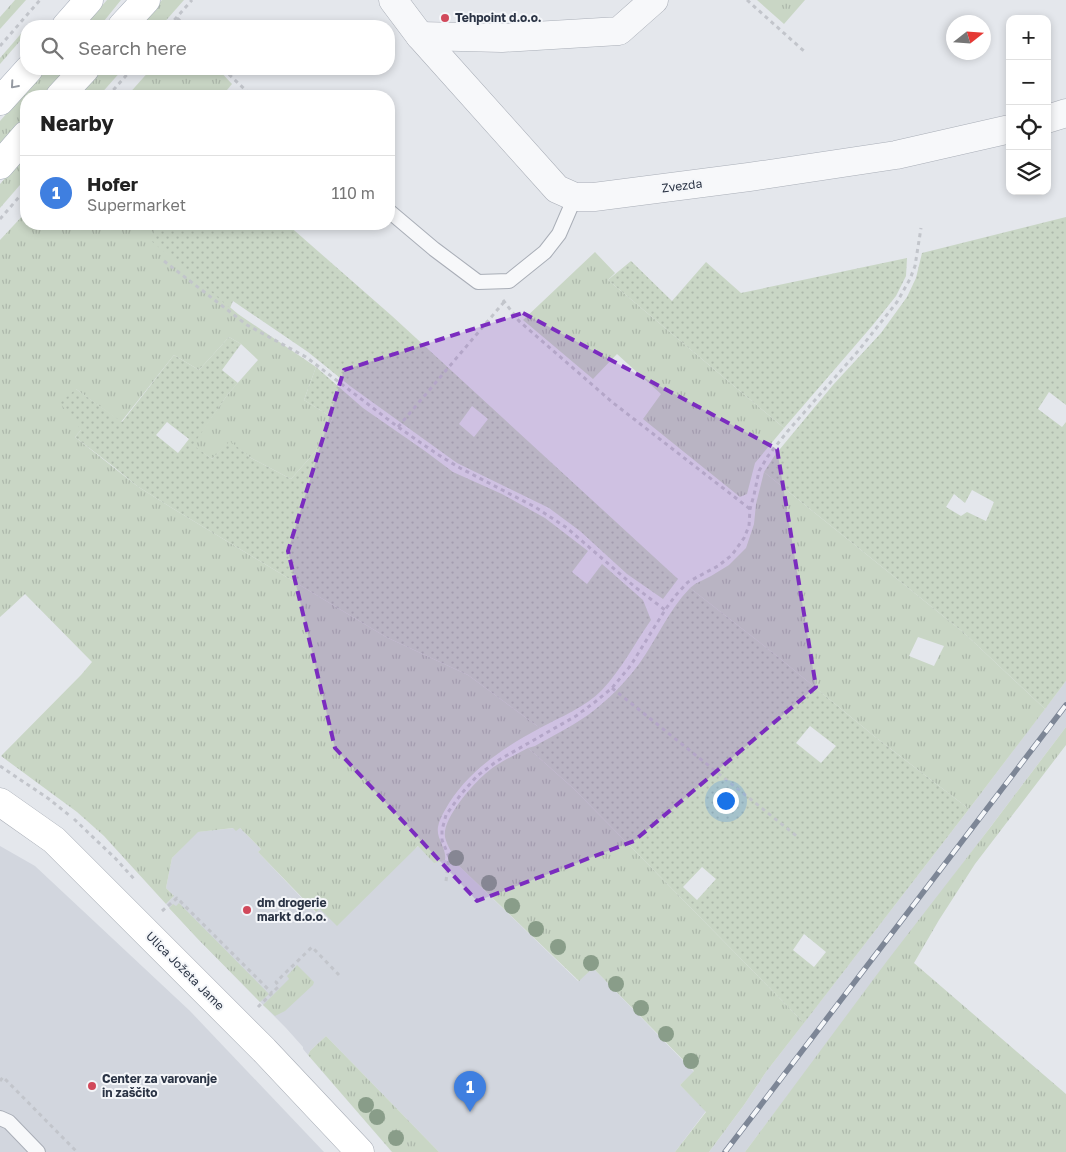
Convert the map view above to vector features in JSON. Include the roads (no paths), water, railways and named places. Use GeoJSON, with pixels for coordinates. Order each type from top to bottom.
{"type":"FeatureCollection","features":[{"type":"Feature","properties":{"kind":"street"},"geometry":{"type":"LineString","coordinates":[[71,20],[89,0]]}},
{"type":"Feature","properties":{"kind":"street"},"geometry":{"type":"LineString","coordinates":[[128,20],[146,0]]}},
{"type":"Feature","properties":{"kind":"street"},"geometry":{"type":"LineString","coordinates":[[393,0],[420,36],[557,189],[575,197]]}},
{"type":"Feature","properties":{"kind":"street"},"geometry":{"type":"LineString","coordinates":[[420,36],[502,38],[619,31],[654,0]]}},
{"type":"Feature","properties":{"kind":"street"},"geometry":{"type":"LineString","coordinates":[[0,101],[24,75]]}},
{"type":"Feature","properties":{"kind":"street"},"geometry":{"type":"LineString","coordinates":[[66,90],[79,75]]}},
{"type":"Feature","properties":{"kind":"street"},"geometry":{"type":"LineString","coordinates":[[1051,118],[1066,113]]}},
{"type":"Feature","properties":{"kind":"street","name":"Zvezda"},"geometry":{"type":"LineString","coordinates":[[575,197],[594,197],[740,178],[896,155],[1006,129]]}},
{"type":"Feature","properties":{"kind":"street"},"geometry":{"type":"LineString","coordinates":[[0,165],[20,142]]}},
{"type":"Feature","properties":{"kind":"street","name":"Ulica Jožeta Jame"},"geometry":{"type":"LineString","coordinates":[[2,807],[54,840],[264,1050],[360,1152]]}},
{"type":"Feature","properties":{"kind":"lane"},"geometry":{"type":"LineString","coordinates":[[395,215],[434,250],[478,282],[509,280],[545,252],[559,234],[575,197]]}},
{"type":"Feature","properties":{"kind":"lane"},"geometry":{"type":"LineString","coordinates":[[0,1118],[10,1122],[38,1152]]}},
{"type":"Feature","properties":{"kind":"railway"},"geometry":{"type":"LineString","coordinates":[[725,1152],[1066,705]]}},
{"type":"Feature","properties":{"kind":"place","name":"Tehpoint d.o.o."},"geometry":{"type":"Point","coordinates":[445,18]}},
{"type":"Feature","properties":{"kind":"place","name":"dm drogerie markt d.o.o."},"geometry":{"type":"Point","coordinates":[247,910]}},
{"type":"Feature","properties":{"kind":"place","name":"Center za varovanje in zaščito"},"geometry":{"type":"Point","coordinates":[92,1086]}},
{"type":"Feature","properties":{"kind":"place","name":"Hofer"},"geometry":{"type":"Point","coordinates":[470,1112]}}]}
